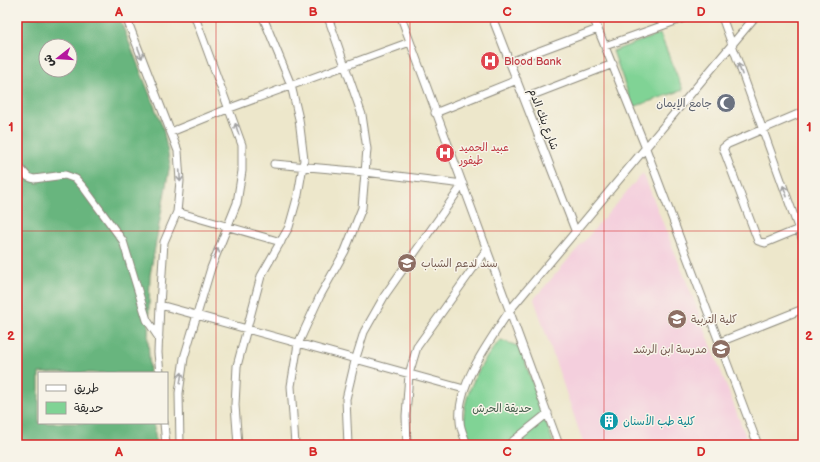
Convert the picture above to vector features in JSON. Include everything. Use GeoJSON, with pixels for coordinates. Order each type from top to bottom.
{"type":"FeatureCollection","features":[{"type":"Feature","properties":{"kind":"street"},"geometry":{"type":"LineString","coordinates":[[126,17],[178,151],[180,181],[177,212],[164,242],[160,305],[160,372]]}},
{"type":"Feature","properties":{"kind":"street"},"geometry":{"type":"LineString","coordinates":[[180,445],[179,393],[184,358],[211,268],[237,203],[242,171],[242,145],[230,108],[195,17]]}},
{"type":"Feature","properties":{"kind":"street"},"geometry":{"type":"LineString","coordinates":[[238,445],[235,405],[238,366],[262,276],[289,227],[298,195],[303,166],[299,119],[291,85],[263,17]]}},
{"type":"Feature","properties":{"kind":"street"},"geometry":{"type":"LineString","coordinates":[[295,445],[291,386],[298,344],[320,296],[345,251],[362,208],[367,149],[362,115],[328,17]]}},
{"type":"Feature","properties":{"kind":"street"},"geometry":{"type":"LineString","coordinates":[[401,17],[435,113],[510,310],[559,445]]}},
{"type":"Feature","properties":{"kind":"street","name":"شارع بنك الدم"},"geometry":{"type":"LineString","coordinates":[[492,17],[525,98],[575,230]]}},
{"type":"Feature","properties":{"kind":"street"},"geometry":{"type":"LineString","coordinates":[[593,17],[645,146],[758,445]]}},
{"type":"Feature","properties":{"kind":"street"},"geometry":{"type":"LineString","coordinates":[[605,46],[687,17]]}},
{"type":"Feature","properties":{"kind":"street"},"geometry":{"type":"LineString","coordinates":[[722,17],[761,129],[803,241]]}},
{"type":"Feature","properties":{"kind":"street"},"geometry":{"type":"LineString","coordinates":[[467,445],[460,421],[464,390],[480,356],[510,310],[575,230],[754,17]]}},
{"type":"Feature","properties":{"kind":"street"},"geometry":{"type":"LineString","coordinates":[[510,62],[598,29]]}},
{"type":"Feature","properties":{"kind":"street"},"geometry":{"type":"LineString","coordinates":[[171,132],[291,85],[410,42]]}},
{"type":"Feature","properties":{"kind":"street"},"geometry":{"type":"LineString","coordinates":[[525,98],[613,64]]}},
{"type":"Feature","properties":{"kind":"street"},"geometry":{"type":"LineString","coordinates":[[435,113],[517,80]]}},
{"type":"Feature","properties":{"kind":"street"},"geometry":{"type":"LineString","coordinates":[[799,229],[765,242],[758,241],[723,148],[728,144],[761,129],[803,112]]}},
{"type":"Feature","properties":{"kind":"street"},"geometry":{"type":"LineString","coordinates":[[17,160],[20,168],[28,177],[34,179],[65,175],[76,179],[84,188],[122,242],[147,320],[159,338]]}},
{"type":"Feature","properties":{"kind":"street"},"geometry":{"type":"LineString","coordinates":[[274,164],[365,172],[462,184]]}},
{"type":"Feature","properties":{"kind":"street"},"geometry":{"type":"LineString","coordinates":[[348,445],[346,399],[364,332],[385,295],[462,184]]}},
{"type":"Feature","properties":{"kind":"street"},"geometry":{"type":"LineString","coordinates":[[177,212],[281,242]]}},
{"type":"Feature","properties":{"kind":"street"},"geometry":{"type":"LineString","coordinates":[[407,445],[406,416],[409,374],[417,347],[487,249]]}},
{"type":"Feature","properties":{"kind":"street"},"geometry":{"type":"LineString","coordinates":[[160,305],[355,361],[409,374],[464,390]]}},
{"type":"Feature","properties":{"kind":"street"},"geometry":{"type":"LineString","coordinates":[[720,342],[803,309]]}},
{"type":"Feature","properties":{"kind":"street"},"geometry":{"type":"LineString","coordinates":[[508,445],[548,413]]}},
{"type":"Feature","properties":{"kind":"street"},"geometry":{"type":"LineString","coordinates":[[164,424],[166,445]]}},
{"type":"Feature","properties":{"kind":"shaded area"},"geometry":{"type":"Polygon","coordinates":[[[643,173],[695,303],[749,445],[584,445],[534,299],[643,173]]]}},
{"type":"Feature","properties":{"kind":"green space"},"geometry":{"type":"Polygon","coordinates":[[[17,17],[119,17],[163,128],[170,164],[150,275],[148,339],[150,372],[38,372],[38,424],[154,424],[156,445],[17,445],[17,17]]]}},
{"type":"Feature","properties":{"kind":"green space"},"geometry":{"type":"Polygon","coordinates":[[[660,34],[683,90],[633,107],[613,51],[660,34]]]}},
{"type":"Feature","properties":{"kind":"green space","name":"حديقة الحرش"},"geometry":{"type":"Polygon","coordinates":[[[501,340],[520,347],[554,445],[473,445],[466,431],[464,422],[466,401],[475,378],[487,356],[501,340]]]}},
{"type":"Feature","properties":{"kind":"place","name":"Blood Bank"},"geometry":{"type":"Point","coordinates":[490,61]}},
{"type":"Feature","properties":{"kind":"place","name":"جامع الإيمان"},"geometry":{"type":"Point","coordinates":[726,103]}},
{"type":"Feature","properties":{"kind":"place","name":"عبيد الحميد طيفور"},"geometry":{"type":"Point","coordinates":[445,153]}},
{"type":"Feature","properties":{"kind":"place","name":"سند لدعم الشباب"},"geometry":{"type":"Point","coordinates":[407,263]}},
{"type":"Feature","properties":{"kind":"place","name":"كلية التربية"},"geometry":{"type":"Point","coordinates":[677,319]}},
{"type":"Feature","properties":{"kind":"place","name":"مدرسة ابن الرشد"},"geometry":{"type":"Point","coordinates":[721,349]}},
{"type":"Feature","properties":{"kind":"place","name":"كلية طب الأسنان"},"geometry":{"type":"Point","coordinates":[609,421]}}]}
